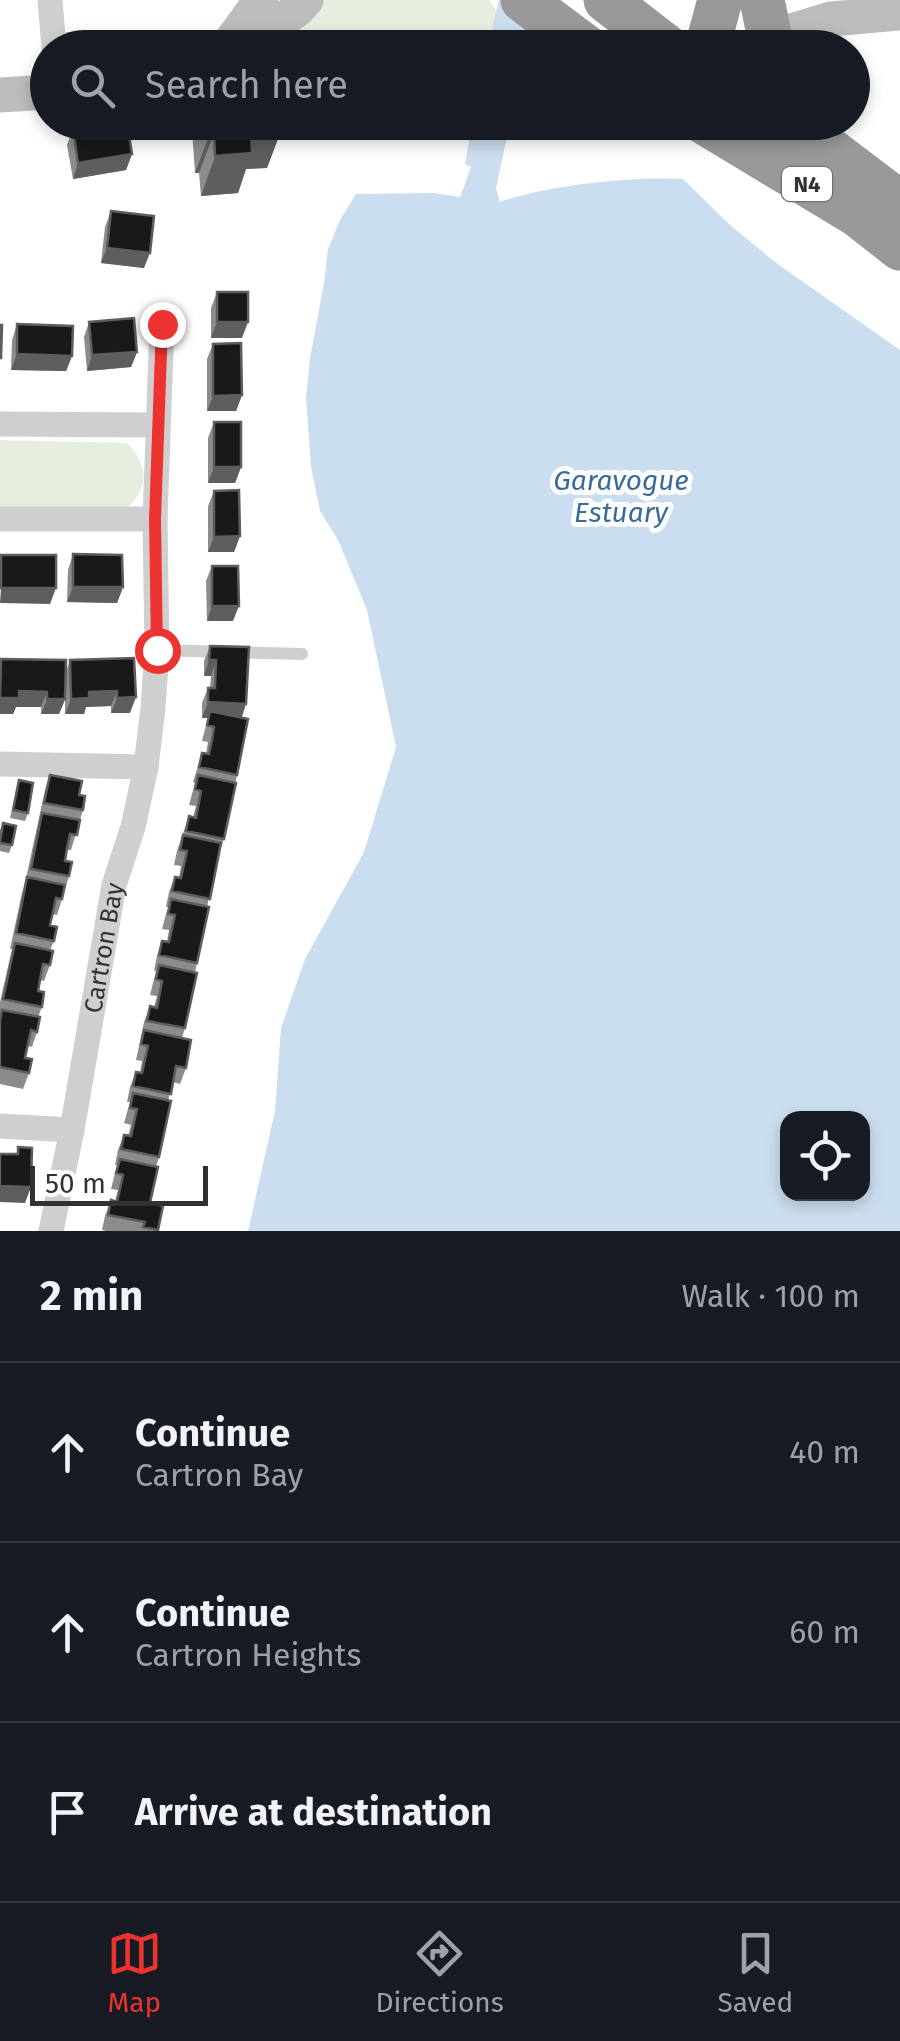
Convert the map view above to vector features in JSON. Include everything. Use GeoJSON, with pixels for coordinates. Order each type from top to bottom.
{"type":"FeatureCollection","features":[{"type":"Feature","properties":{"kind":"highway"},"geometry":{"type":"LineString","coordinates":[[524,0],[563,30]]}},
{"type":"Feature","properties":{"kind":"highway"},"geometry":{"type":"LineString","coordinates":[[606,0],[645,30]]}},
{"type":"Feature","properties":{"kind":"highway"},"geometry":{"type":"LineString","coordinates":[[712,30],[720,0]]}},
{"type":"Feature","properties":{"kind":"highway"},"geometry":{"type":"LineString","coordinates":[[744,0],[762,27]]}},
{"type":"Feature","properties":{"kind":"highway","name":"N4"},"geometry":{"type":"LineString","coordinates":[[735,140],[858,214],[900,248]]}},
{"type":"Feature","properties":{"kind":"highway","name":"N4"},"geometry":{"type":"LineString","coordinates":[[819,140],[900,203]]}},
{"type":"Feature","properties":{"kind":"main road"},"geometry":{"type":"LineString","coordinates":[[238,30],[261,0]]}},
{"type":"Feature","properties":{"kind":"main road"},"geometry":{"type":"LineString","coordinates":[[267,30],[306,0]]}},
{"type":"Feature","properties":{"kind":"main road"},"geometry":{"type":"LineString","coordinates":[[762,27],[900,13]]}},
{"type":"Feature","properties":{"kind":"main road"},"geometry":{"type":"LineString","coordinates":[[0,95],[30,93]]}},
{"type":"Feature","properties":{"kind":"street"},"geometry":{"type":"LineString","coordinates":[[50,0],[52,30]]}},
{"type":"Feature","properties":{"kind":"street","name":"Cartron Bay"},"geometry":{"type":"LineString","coordinates":[[52,1231],[114,884],[133,827],[146,767],[157,650],[155,519],[162,324]]}},
{"type":"Feature","properties":{"kind":"street"},"geometry":{"type":"LineString","coordinates":[[0,424],[158,425]]}},
{"type":"Feature","properties":{"kind":"street"},"geometry":{"type":"LineString","coordinates":[[0,519],[155,519]]}},
{"type":"Feature","properties":{"kind":"street"},"geometry":{"type":"LineString","coordinates":[[0,764],[146,767]]}},
{"type":"Feature","properties":{"kind":"street"},"geometry":{"type":"LineString","coordinates":[[0,1126],[72,1130]]}},
{"type":"Feature","properties":{"kind":"lane"},"geometry":{"type":"LineString","coordinates":[[157,650],[302,654]]}},
{"type":"Feature","properties":{"kind":"green space"},"geometry":{"type":"Polygon","coordinates":[[[320,0],[489,0],[511,30],[294,30],[298,20],[320,0]]]}},
{"type":"Feature","properties":{"kind":"green space"},"geometry":{"type":"Polygon","coordinates":[[[0,440],[127,443],[140,460],[142,486],[124,511],[0,511],[0,440]]]}},
{"type":"Feature","properties":{"kind":"water"},"geometry":{"type":"Polygon","coordinates":[[[499,0],[547,0],[537,30],[492,30],[499,0]]]}},
{"type":"Feature","properties":{"kind":"water","name":"Garavogue Estuary"},"geometry":{"type":"Polygon","coordinates":[[[469,140],[506,140],[496,188],[500,202],[590,183],[683,179],[779,265],[900,350],[900,1231],[248,1231],[275,1111],[281,1028],[305,959],[364,852],[396,747],[367,610],[338,540],[320,511],[311,467],[306,398],[328,249],[356,194],[434,193],[460,197],[471,167],[465,164],[469,140]]]}},
{"type":"Feature","properties":{"kind":"building"},"geometry":{"type":"Polygon","coordinates":[[[75,140],[130,140],[132,154],[78,163],[75,140]]]}},
{"type":"Feature","properties":{"kind":"building"},"geometry":{"type":"Polygon","coordinates":[[[214,140],[251,140],[252,153],[215,156],[214,140]]]}},
{"type":"Feature","properties":{"kind":"building"},"geometry":{"type":"Polygon","coordinates":[[[111,211],[154,216],[150,253],[107,248],[111,211]]]}},
{"type":"Feature","properties":{"kind":"building"},"geometry":{"type":"Polygon","coordinates":[[[217,292],[248,292],[248,322],[217,322],[217,292]]]}},
{"type":"Feature","properties":{"kind":"building"},"geometry":{"type":"Polygon","coordinates":[[[134,318],[137,352],[92,355],[89,322],[134,318]]]}},
{"type":"Feature","properties":{"kind":"building"},"geometry":{"type":"Polygon","coordinates":[[[17,324],[73,326],[72,356],[17,354],[17,324]]]}},
{"type":"Feature","properties":{"kind":"building"},"geometry":{"type":"Polygon","coordinates":[[[241,343],[242,395],[213,396],[213,344],[241,343]]]}},
{"type":"Feature","properties":{"kind":"building"},"geometry":{"type":"Polygon","coordinates":[[[214,422],[241,422],[241,467],[214,467],[214,422]]]}},
{"type":"Feature","properties":{"kind":"building"},"geometry":{"type":"Polygon","coordinates":[[[239,490],[240,536],[214,537],[214,491],[239,490]]]}},
{"type":"Feature","properties":{"kind":"building"},"geometry":{"type":"Polygon","coordinates":[[[73,554],[122,555],[123,587],[73,587],[73,554]]]}},
{"type":"Feature","properties":{"kind":"building"},"geometry":{"type":"Polygon","coordinates":[[[1,555],[56,555],[56,588],[1,588],[1,555]]]}},
{"type":"Feature","properties":{"kind":"building"},"geometry":{"type":"Polygon","coordinates":[[[212,566],[238,566],[239,606],[212,606],[212,566]]]}},
{"type":"Feature","properties":{"kind":"building"},"geometry":{"type":"Polygon","coordinates":[[[210,646],[249,647],[246,704],[208,702],[208,688],[215,688],[216,660],[209,660],[210,646]]]}},
{"type":"Feature","properties":{"kind":"building"},"geometry":{"type":"Polygon","coordinates":[[[134,658],[136,697],[117,698],[117,691],[89,692],[89,698],[71,699],[70,660],[134,658]]]}},
{"type":"Feature","properties":{"kind":"building"},"geometry":{"type":"Polygon","coordinates":[[[1,659],[66,660],[65,699],[47,699],[47,692],[19,691],[19,698],[0,698],[1,659]]]}},
{"type":"Feature","properties":{"kind":"building"},"geometry":{"type":"Polygon","coordinates":[[[210,711],[248,719],[237,775],[199,767],[202,753],[209,754],[212,740],[214,727],[207,725],[210,711]]]}},
{"type":"Feature","properties":{"kind":"building"},"geometry":{"type":"Polygon","coordinates":[[[50,775],[82,781],[79,795],[85,796],[83,810],[44,803],[50,775]]]}},
{"type":"Feature","properties":{"kind":"building"},"geometry":{"type":"Polygon","coordinates":[[[198,775],[236,783],[224,839],[186,831],[189,816],[196,818],[201,791],[195,789],[198,775]]]}},
{"type":"Feature","properties":{"kind":"building"},"geometry":{"type":"Polygon","coordinates":[[[19,780],[33,783],[28,813],[13,810],[19,780]]]}},
{"type":"Feature","properties":{"kind":"building"},"geometry":{"type":"Polygon","coordinates":[[[42,813],[80,820],[77,835],[70,834],[67,848],[65,861],[72,862],[69,876],[31,869],[42,813]]]}},
{"type":"Feature","properties":{"kind":"building"},"geometry":{"type":"Polygon","coordinates":[[[3,823],[16,826],[12,845],[0,843],[3,823]]]}},
{"type":"Feature","properties":{"kind":"building"},"geometry":{"type":"Polygon","coordinates":[[[183,835],[221,843],[210,899],[172,891],[175,877],[181,878],[187,851],[180,850],[183,835]]]}},
{"type":"Feature","properties":{"kind":"building"},"geometry":{"type":"Polygon","coordinates":[[[27,877],[65,885],[62,899],[56,898],[50,925],[57,927],[54,941],[16,933],[27,877]]]}},
{"type":"Feature","properties":{"kind":"building"},"geometry":{"type":"Polygon","coordinates":[[[171,899],[209,907],[197,963],[159,955],[162,941],[169,942],[175,915],[168,914],[171,899]]]}},
{"type":"Feature","properties":{"kind":"building"},"geometry":{"type":"Polygon","coordinates":[[[15,943],[53,951],[50,965],[43,964],[38,991],[44,992],[42,1007],[3,999],[15,943]]]}},
{"type":"Feature","properties":{"kind":"building"},"geometry":{"type":"Polygon","coordinates":[[[159,965],[197,973],[185,1028],[147,1021],[150,1006],[157,1008],[162,981],[156,979],[159,965]]]}},
{"type":"Feature","properties":{"kind":"building"},"geometry":{"type":"Polygon","coordinates":[[[2,1010],[40,1017],[37,1032],[31,1030],[25,1058],[32,1059],[29,1073],[0,1067],[2,1010]]]}},
{"type":"Feature","properties":{"kind":"building"},"geometry":{"type":"Polygon","coordinates":[[[144,1030],[191,1040],[186,1068],[176,1066],[171,1094],[133,1086],[136,1072],[142,1073],[148,1046],[141,1044],[144,1030]]]}},
{"type":"Feature","properties":{"kind":"building"},"geometry":{"type":"Polygon","coordinates":[[[133,1093],[171,1101],[159,1157],[121,1149],[124,1135],[131,1136],[137,1109],[130,1108],[133,1093]]]}},
{"type":"Feature","properties":{"kind":"building"},"geometry":{"type":"Polygon","coordinates":[[[18,1147],[32,1148],[31,1187],[0,1186],[0,1154],[18,1154],[18,1147]]]}},
{"type":"Feature","properties":{"kind":"building"},"geometry":{"type":"Polygon","coordinates":[[[120,1159],[158,1167],[150,1203],[163,1206],[158,1230],[143,1227],[145,1222],[108,1215],[111,1200],[117,1202],[123,1175],[116,1173],[120,1159]]]}},
{"type":"Feature","properties":{"kind":"route"},"geometry":{"type":"LineString","coordinates":[[157,650],[155,519],[162,324]]}}]}
